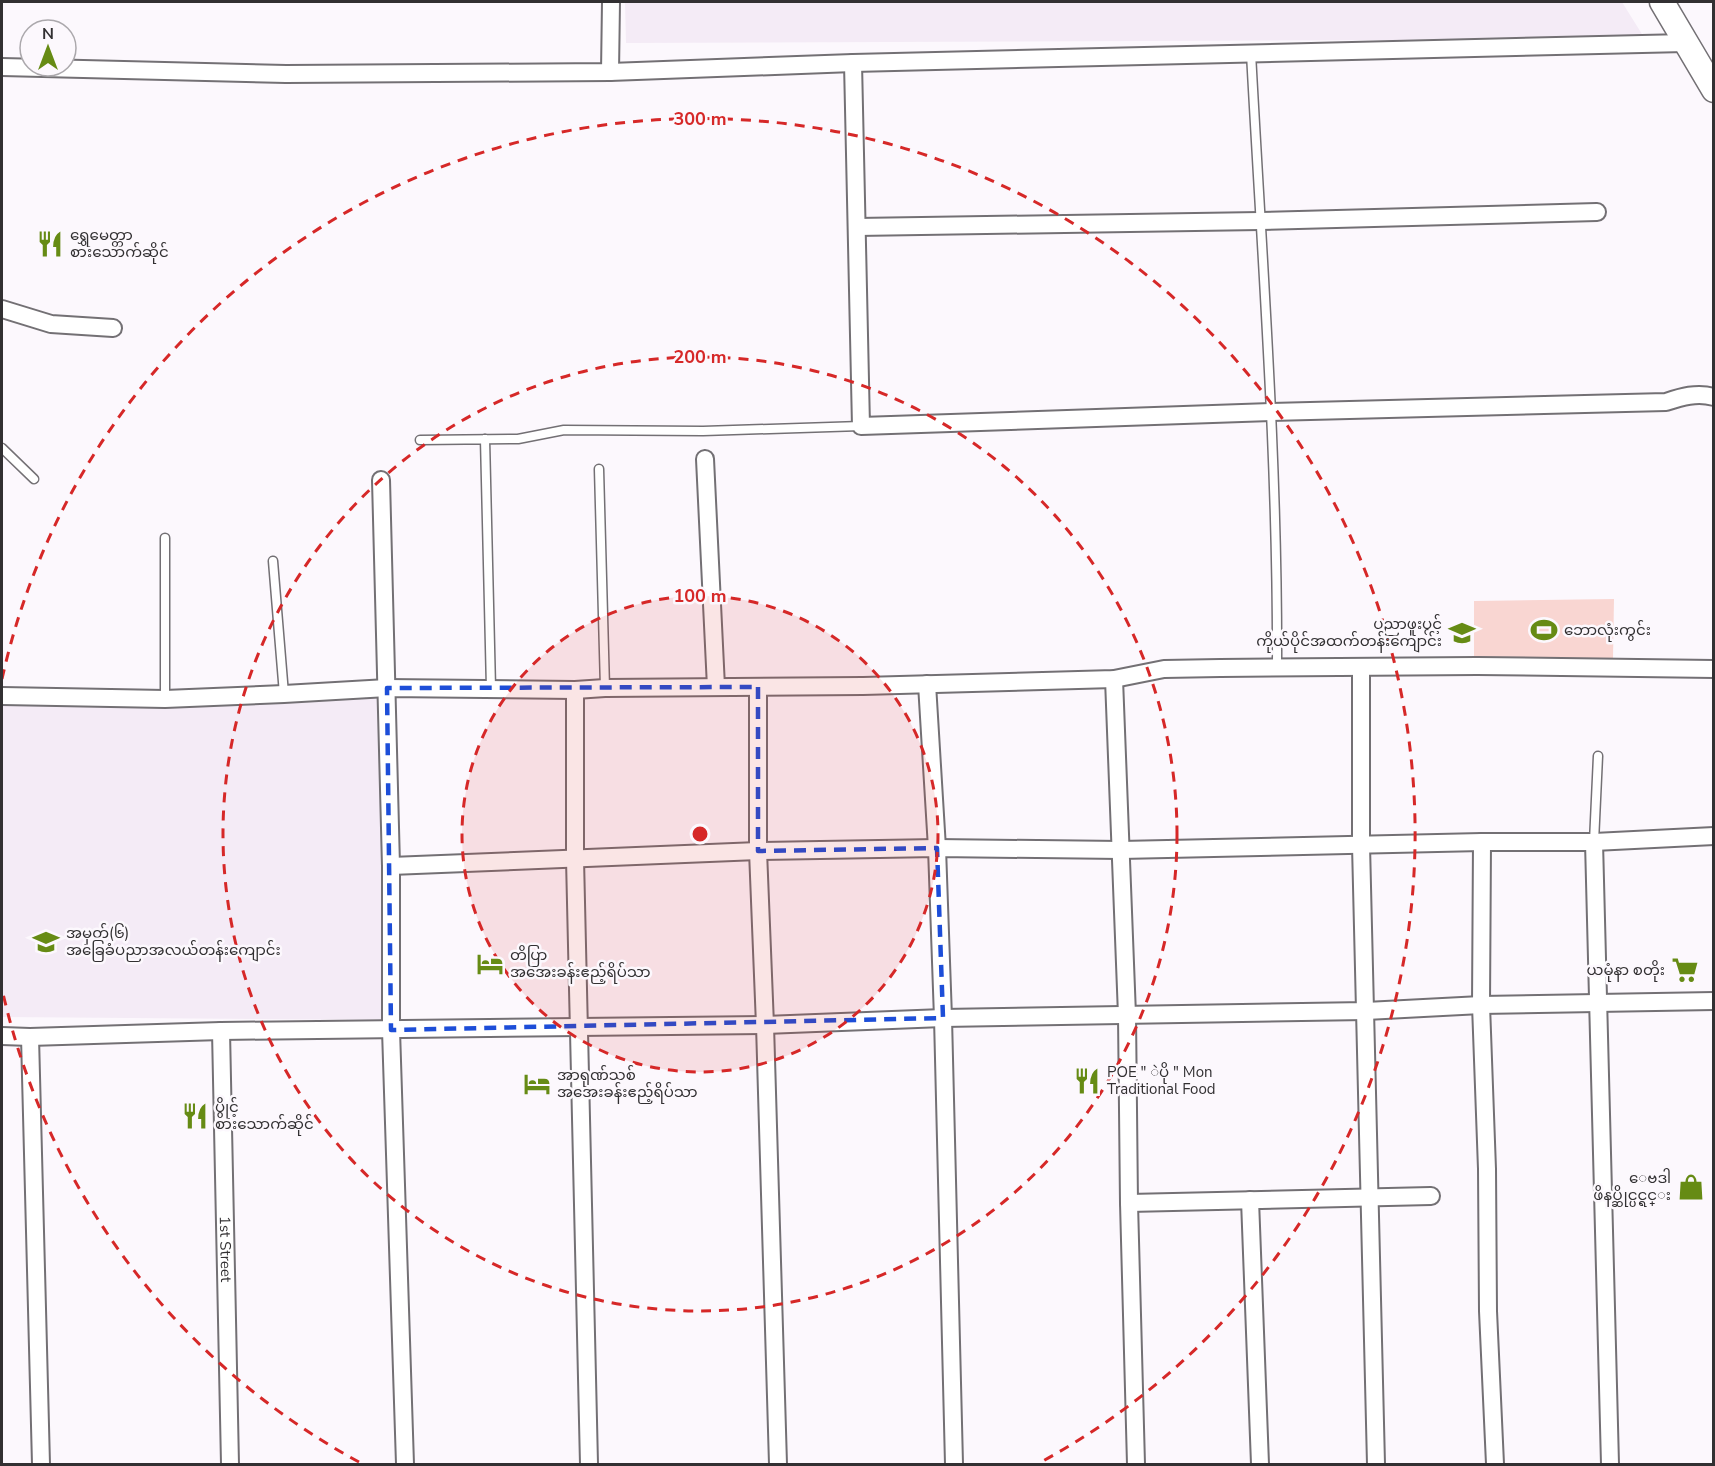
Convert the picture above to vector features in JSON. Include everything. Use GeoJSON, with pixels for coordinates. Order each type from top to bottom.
{"type":"FeatureCollection","features":[{"type":"Feature","properties":{"kind":"main road"},"geometry":{"type":"LineString","coordinates":[[1662,2],[1713,90]]}},
{"type":"Feature","properties":{"kind":"street"},"geometry":{"type":"LineString","coordinates":[[610,72],[611,2]]}},
{"type":"Feature","properties":{"kind":"street"},"geometry":{"type":"LineString","coordinates":[[2,67],[286,74],[610,72],[853,63],[1685,43]]}},
{"type":"Feature","properties":{"kind":"street"},"geometry":{"type":"LineString","coordinates":[[853,63],[861,426],[1666,402],[1686,395],[1713,398]]}},
{"type":"Feature","properties":{"kind":"street"},"geometry":{"type":"LineString","coordinates":[[857,227],[1260,221],[1597,212]]}},
{"type":"Feature","properties":{"kind":"street"},"geometry":{"type":"LineString","coordinates":[[2,309],[51,324],[113,328]]}},
{"type":"Feature","properties":{"kind":"street"},"geometry":{"type":"LineString","coordinates":[[705,459],[716,687]]}},
{"type":"Feature","properties":{"kind":"street"},"geometry":{"type":"LineString","coordinates":[[381,480],[391,866],[391,1030],[405,1464]]}},
{"type":"Feature","properties":{"kind":"street"},"geometry":{"type":"LineString","coordinates":[[2,696],[165,699],[387,688],[575,690],[863,686],[1114,679],[1164,669],[1500,666],[1713,669]]}},
{"type":"Feature","properties":{"kind":"street"},"geometry":{"type":"LineString","coordinates":[[1361,668],[1361,845],[1376,1464]]}},
{"type":"Feature","properties":{"kind":"street"},"geometry":{"type":"LineString","coordinates":[[1114,679],[1127,1015],[1136,1464]]}},
{"type":"Feature","properties":{"kind":"street"},"geometry":{"type":"LineString","coordinates":[[927,684],[937,848],[943,1018],[954,1464]]}},
{"type":"Feature","properties":{"kind":"street"},"geometry":{"type":"LineString","coordinates":[[758,687],[758,851],[778,1464]]}},
{"type":"Feature","properties":{"kind":"street"},"geometry":{"type":"LineString","coordinates":[[575,690],[575,859],[589,1464]]}},
{"type":"Feature","properties":{"kind":"street"},"geometry":{"type":"LineString","coordinates":[[391,866],[758,851],[937,848],[1121,850],[1482,842],[1594,842],[1713,836]]}},
{"type":"Feature","properties":{"kind":"street"},"geometry":{"type":"LineString","coordinates":[[1482,842],[1481,1005],[1487,1169],[1488,1311],[1495,1464]]}},
{"type":"Feature","properties":{"kind":"street"},"geometry":{"type":"LineString","coordinates":[[1594,842],[1610,1464]]}},
{"type":"Feature","properties":{"kind":"street"},"geometry":{"type":"LineString","coordinates":[[2,1036],[765,1025],[943,1018],[1366,1011],[1481,1005],[1713,1001]]}},
{"type":"Feature","properties":{"kind":"street","name":"1st Street"},"geometry":{"type":"LineString","coordinates":[[221,1032],[230,1464]]}},
{"type":"Feature","properties":{"kind":"street"},"geometry":{"type":"LineString","coordinates":[[30,1037],[41,1464]]}},
{"type":"Feature","properties":{"kind":"street"},"geometry":{"type":"LineString","coordinates":[[1129,1203],[1431,1196]]}},
{"type":"Feature","properties":{"kind":"street"},"geometry":{"type":"LineString","coordinates":[[1250,1200],[1260,1464]]}},
{"type":"Feature","properties":{"kind":"lane"},"geometry":{"type":"LineString","coordinates":[[1251,53],[1271,412],[1277,574],[1277,668]]}},
{"type":"Feature","properties":{"kind":"lane"},"geometry":{"type":"LineString","coordinates":[[420,440],[518,439],[564,430],[703,431],[861,426]]}},
{"type":"Feature","properties":{"kind":"lane"},"geometry":{"type":"LineString","coordinates":[[485,439],[491,688]]}},
{"type":"Feature","properties":{"kind":"lane"},"geometry":{"type":"LineString","coordinates":[[2,448],[34,479]]}},
{"type":"Feature","properties":{"kind":"lane"},"geometry":{"type":"LineString","coordinates":[[599,469],[605,688]]}},
{"type":"Feature","properties":{"kind":"lane"},"geometry":{"type":"LineString","coordinates":[[165,538],[165,699]]}},
{"type":"Feature","properties":{"kind":"lane"},"geometry":{"type":"LineString","coordinates":[[273,561],[284,694]]}},
{"type":"Feature","properties":{"kind":"lane"},"geometry":{"type":"LineString","coordinates":[[1594,842],[1598,756]]}},
{"type":"Feature","properties":{"kind":"highlighted area"},"geometry":{"type":"Polygon","coordinates":[[[758,687],[758,851],[937,848],[943,1018],[391,1030],[387,688],[758,687]]]}},
{"type":"Feature","properties":{"kind":"shaded area"},"geometry":{"type":"Polygon","coordinates":[[[625,2],[1622,2],[1645,39],[626,43],[625,2]]]}},
{"type":"Feature","properties":{"kind":"shaded area","name":"ဘောလုံးကွင်း"},"geometry":{"type":"Polygon","coordinates":[[[1614,599],[1613,658],[1474,661],[1474,601],[1614,599]]]}},
{"type":"Feature","properties":{"kind":"shaded area"},"geometry":{"type":"Polygon","coordinates":[[[383,697],[395,1020],[2,1017],[2,701],[383,697]]]}},
{"type":"Feature","properties":{"kind":"place","name":"ရွှေမေတ္တာ စားသောက်ဆိုင်"},"geometry":{"type":"Point","coordinates":[50,244]}},
{"type":"Feature","properties":{"kind":"place","name":"ဘောလုံးကွင်း"},"geometry":{"type":"Point","coordinates":[1544,630]}},
{"type":"Feature","properties":{"kind":"place","name":"ပညာဖူးပွင့် ကိုယ်ပိုင်အထက်တန်းကျောင်း"},"geometry":{"type":"Point","coordinates":[1462,633]}},
{"type":"Feature","properties":{"kind":"place","name":"အမှတ်(၆) အခြေခံပညာအလယ်တန်းကျောင်း"},"geometry":{"type":"Point","coordinates":[46,942]}},
{"type":"Feature","properties":{"kind":"place","name":"တိပြာ အအေးခန်းဧည့်ရိပ်သာ"},"geometry":{"type":"Point","coordinates":[490,964]}},
{"type":"Feature","properties":{"kind":"place","name":"ယမုံနာ စတိုး"},"geometry":{"type":"Point","coordinates":[1685,970]}},
{"type":"Feature","properties":{"kind":"place","name":"POE \" ဲပို \" Mon Traditional Food"},"geometry":{"type":"Point","coordinates":[1087,1081]}},
{"type":"Feature","properties":{"kind":"place","name":"အာရုဏ်သစ် အအေးခန်းဧည့်ရိပ်သာ"},"geometry":{"type":"Point","coordinates":[537,1084]}},
{"type":"Feature","properties":{"kind":"place","name":"ပွိုင့် စားသောက်ဆိုင်"},"geometry":{"type":"Point","coordinates":[195,1116]}},
{"type":"Feature","properties":{"kind":"place","name":"ေဗဒါ ဖိနပ္ဆိုင္ပင္ရင္း"},"geometry":{"type":"Point","coordinates":[1691,1187]}}]}
